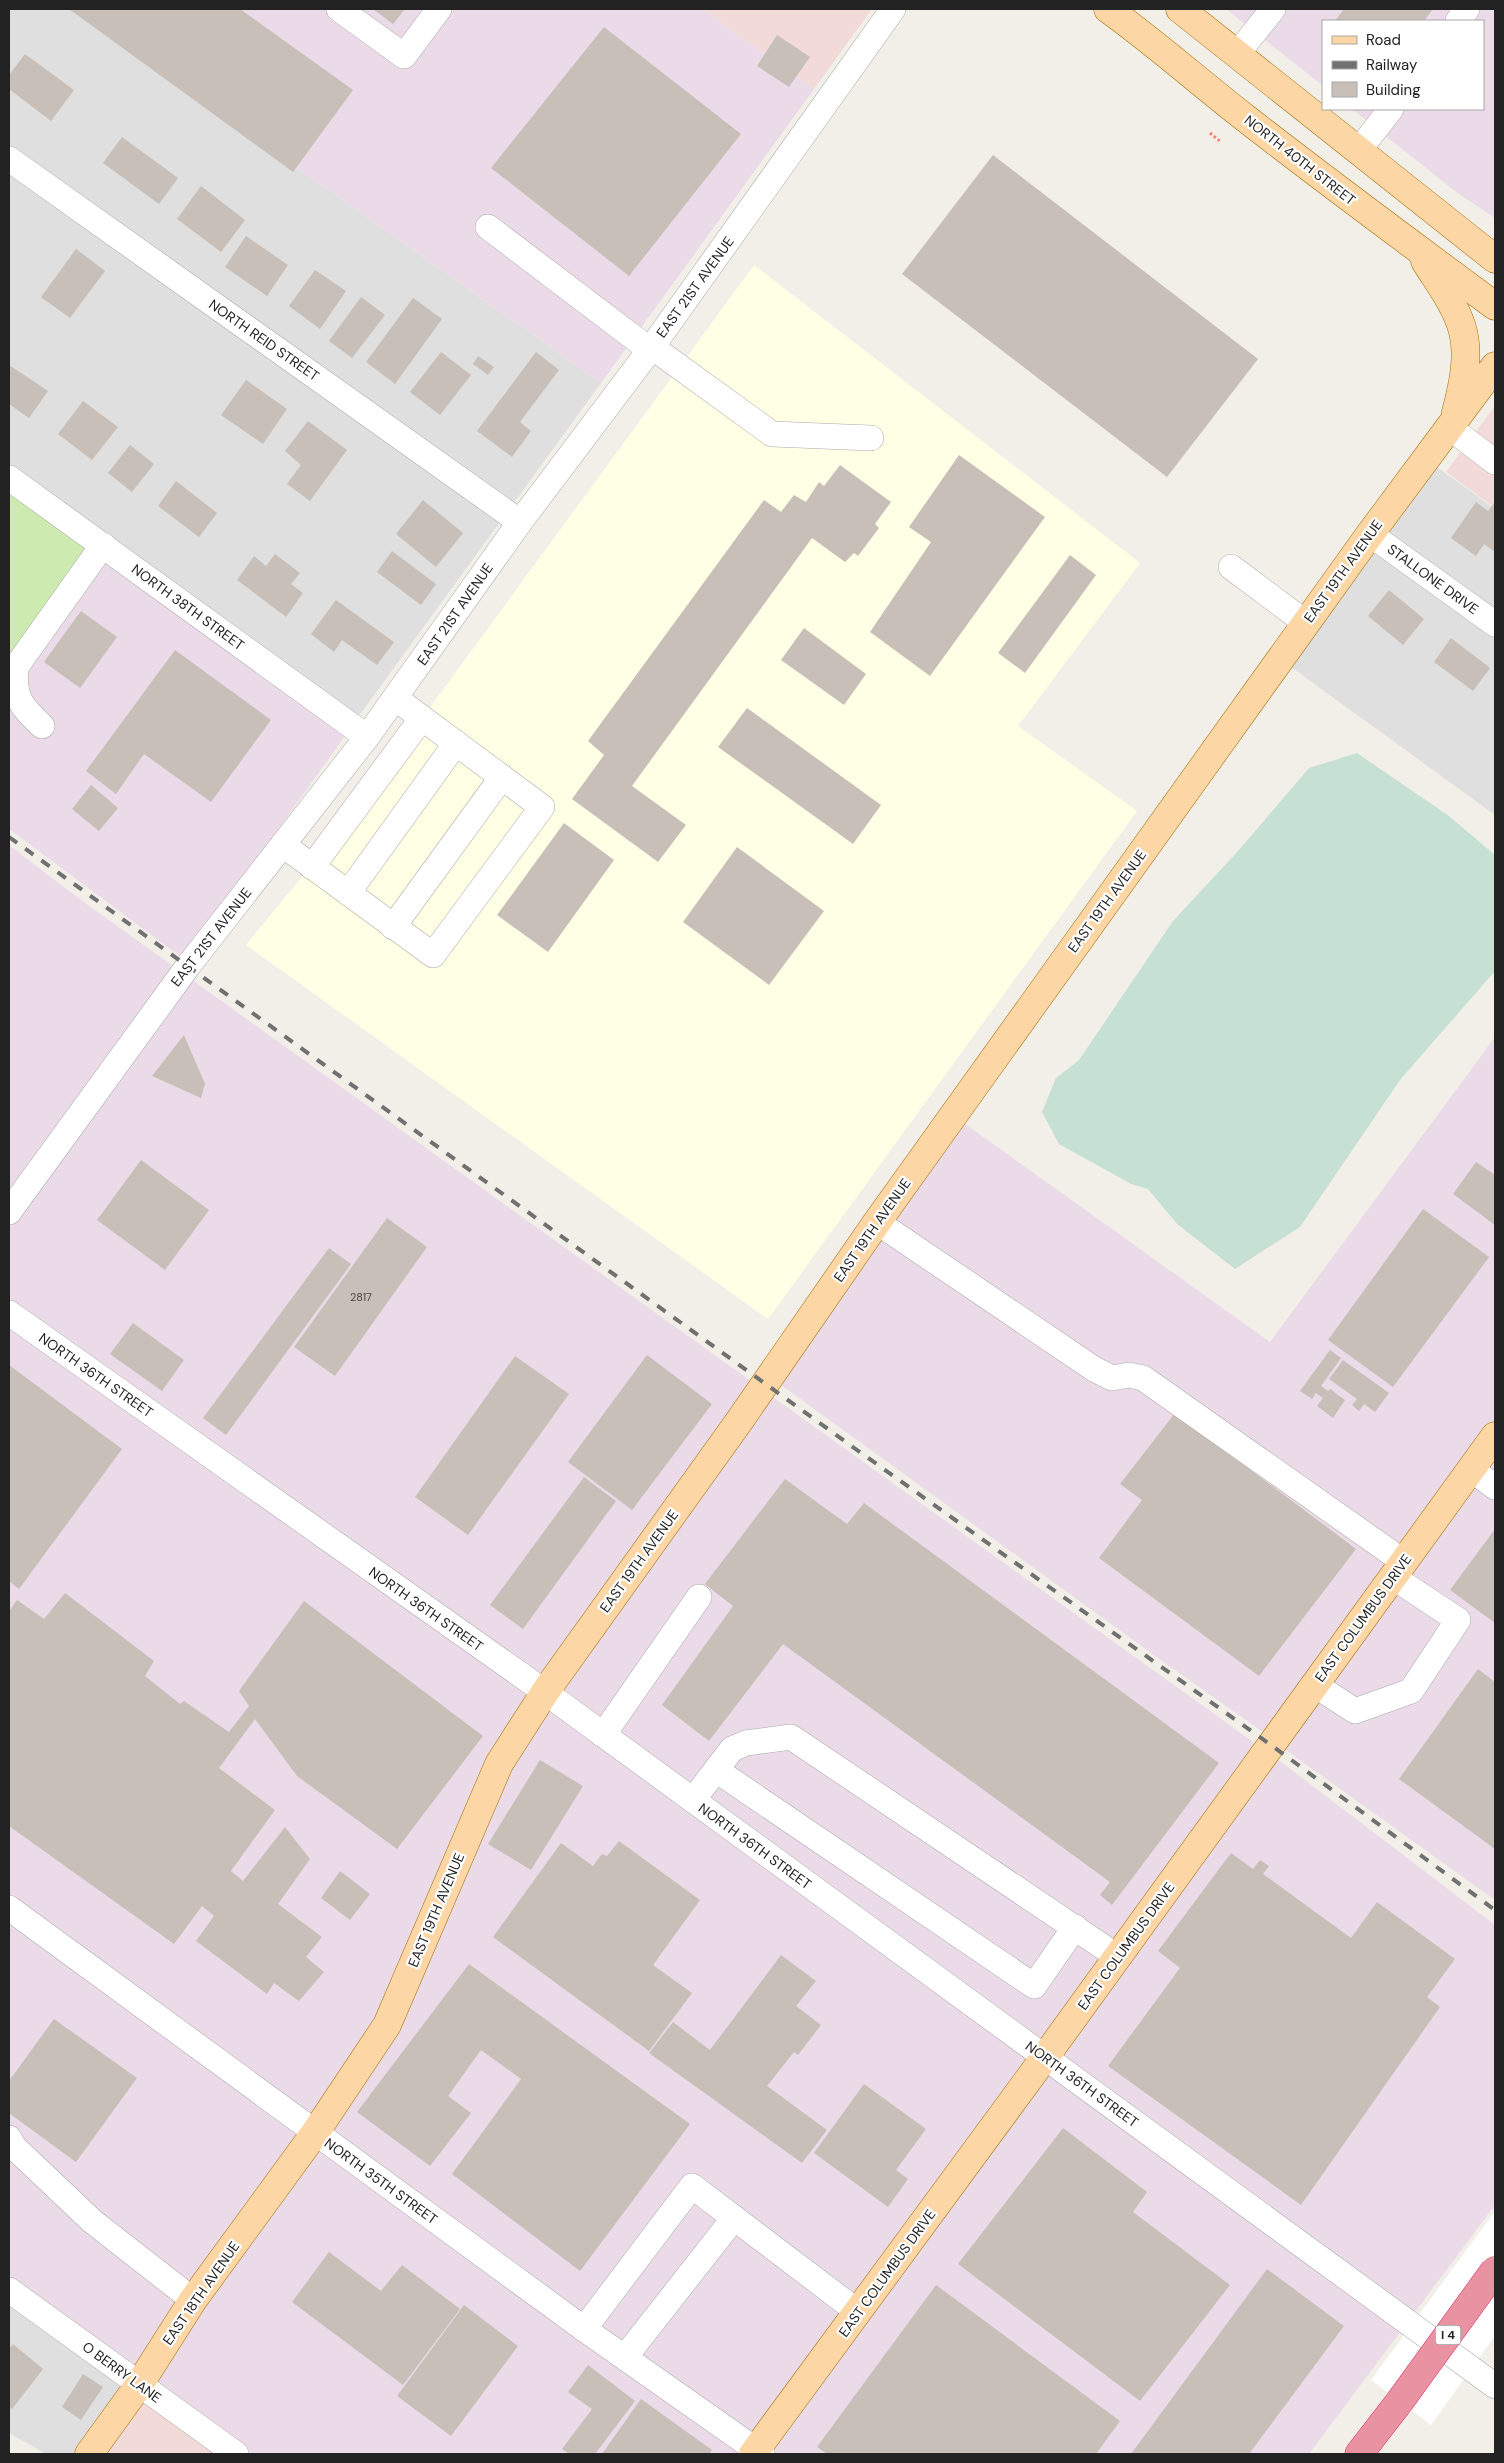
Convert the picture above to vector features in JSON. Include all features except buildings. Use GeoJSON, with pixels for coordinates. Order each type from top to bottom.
{"type":"FeatureCollection","features":[{"type":"Feature","properties":{"kind":"highway","name":"I 4"},"geometry":{"type":"LineString","coordinates":[[1359,2454],[1495,2270]]}},
{"type":"Feature","properties":{"kind":"highway"},"geometry":{"type":"LineString","coordinates":[[1365,2454],[1400,2401]]}},
{"type":"Feature","properties":{"kind":"main road","name":"NORTH 40TH STREET"},"geometry":{"type":"LineString","coordinates":[[1108,9],[1146,36],[1200,82],[1314,171],[1495,306]]}},
{"type":"Feature","properties":{"kind":"main road"},"geometry":{"type":"LineString","coordinates":[[1180,9],[1495,259]]}},
{"type":"Feature","properties":{"kind":"main road"},"geometry":{"type":"LineString","coordinates":[[1442,217],[1495,235]]}},
{"type":"Feature","properties":{"kind":"main road"},"geometry":{"type":"LineString","coordinates":[[1420,251],[1456,313],[1462,329],[1465,346],[1464,381],[1452,424]]}},
{"type":"Feature","properties":{"kind":"main road","name":"EAST 19TH AVENUE"},"geometry":{"type":"LineString","coordinates":[[315,2133],[387,2025],[499,1764],[545,1692],[745,1413],[877,1222],[1370,534],[1495,366]]}},
{"type":"Feature","properties":{"kind":"main road","name":"EAST COLUMBUS DRIVE"},"geometry":{"type":"LineString","coordinates":[[757,2453],[1495,1436]]}},
{"type":"Feature","properties":{"kind":"main road","name":"EAST 18TH AVENUE"},"geometry":{"type":"LineString","coordinates":[[89,2454],[139,2385],[192,2300],[315,2133]]}},
{"type":"Feature","properties":{"kind":"street"},"geometry":{"type":"LineString","coordinates":[[339,9],[404,56],[439,9]]}},
{"type":"Feature","properties":{"kind":"street"},"geometry":{"type":"LineString","coordinates":[[1237,54],[1273,9]]}},
{"type":"Feature","properties":{"kind":"street"},"geometry":{"type":"LineString","coordinates":[[1459,20],[1467,9]]}},
{"type":"Feature","properties":{"kind":"street","name":"EAST 21ST AVENUE"},"geometry":{"type":"LineString","coordinates":[[9,1212],[188,966],[367,737],[520,522],[651,349],[888,10]]}},
{"type":"Feature","properties":{"kind":"street"},"geometry":{"type":"LineString","coordinates":[[1359,150],[1390,110]]}},
{"type":"Feature","properties":{"kind":"street","name":"NORTH REID STREET"},"geometry":{"type":"LineString","coordinates":[[9,159],[520,522]]}},
{"type":"Feature","properties":{"kind":"street"},"geometry":{"type":"LineString","coordinates":[[488,227],[651,349],[772,434],[871,438]]}},
{"type":"Feature","properties":{"kind":"street"},"geometry":{"type":"LineString","coordinates":[[1452,424],[1495,462]]}},
{"type":"Feature","properties":{"kind":"street","name":"NORTH 38TH STREET"},"geometry":{"type":"LineString","coordinates":[[9,478],[367,737]]}},
{"type":"Feature","properties":{"kind":"street","name":"STALLONE DRIVE"},"geometry":{"type":"LineString","coordinates":[[1370,534],[1495,624]]}},
{"type":"Feature","properties":{"kind":"street"},"geometry":{"type":"LineString","coordinates":[[42,726],[17,699],[14,685],[16,667],[103,546]]}},
{"type":"Feature","properties":{"kind":"street"},"geometry":{"type":"LineString","coordinates":[[1231,567],[1306,624]]}},
{"type":"Feature","properties":{"kind":"street"},"geometry":{"type":"LineString","coordinates":[[283,845],[433,955],[542,807],[395,698]]}},
{"type":"Feature","properties":{"kind":"street"},"geometry":{"type":"LineString","coordinates":[[312,867],[422,718]]}},
{"type":"Feature","properties":{"kind":"street"},"geometry":{"type":"LineString","coordinates":[[348,893],[456,743]]}},
{"type":"Feature","properties":{"kind":"street"},"geometry":{"type":"LineString","coordinates":[[393,926],[502,777]]}},
{"type":"Feature","properties":{"kind":"street"},"geometry":{"type":"LineString","coordinates":[[877,1222],[1094,1369],[1112,1378],[1129,1375],[1143,1378],[1399,1570],[1458,1620],[1411,1691],[1355,1711],[1315,1685]]}},
{"type":"Feature","properties":{"kind":"street","name":"NORTH 36TH STREET"},"geometry":{"type":"LineString","coordinates":[[9,1313],[545,1692],[1495,2386]]}},
{"type":"Feature","properties":{"kind":"street"},"geometry":{"type":"LineString","coordinates":[[1471,1470],[1495,1487]]}},
{"type":"Feature","properties":{"kind":"street"},"geometry":{"type":"LineString","coordinates":[[603,1735],[699,1597]]}},
{"type":"Feature","properties":{"kind":"street"},"geometry":{"type":"LineString","coordinates":[[693,1800],[732,1749],[746,1743],[791,1737],[1118,1957]]}},
{"type":"Feature","properties":{"kind":"street"},"geometry":{"type":"LineString","coordinates":[[716,1770],[1034,1986],[1075,1928]]}},
{"type":"Feature","properties":{"kind":"street","name":"NORTH 35TH STREET"},"geometry":{"type":"LineString","coordinates":[[9,1908],[584,2329],[757,2453]]}},
{"type":"Feature","properties":{"kind":"street"},"geometry":{"type":"LineString","coordinates":[[9,2138],[14,2147],[92,2221],[192,2300]]}},
{"type":"Feature","properties":{"kind":"street"},"geometry":{"type":"LineString","coordinates":[[584,2329],[692,2186],[858,2312]]}},
{"type":"Feature","properties":{"kind":"street"},"geometry":{"type":"LineString","coordinates":[[625,2357],[734,2218]]}},
{"type":"Feature","properties":{"kind":"street","name":"O BERRY LANE"},"geometry":{"type":"LineString","coordinates":[[9,2290],[236,2454]]}},
{"type":"Feature","properties":{"kind":"path"},"geometry":{"type":"LineString","coordinates":[[1210,132],[1221,142]]}},
{"type":"Feature","properties":{"kind":"shaded area"},"geometry":{"type":"Polygon","coordinates":[[[9,9],[72,9],[601,383],[353,724],[9,477],[9,9]]]}},
{"type":"Feature","properties":{"kind":"shaded area"},"geometry":{"type":"Polygon","coordinates":[[[72,9],[702,9],[814,89],[601,383],[72,9]]]}},
{"type":"Feature","properties":{"kind":"shaded area"},"geometry":{"type":"Polygon","coordinates":[[[702,9],[872,9],[814,89],[702,9]]]}},
{"type":"Feature","properties":{"kind":"shaded area"},"geometry":{"type":"Polygon","coordinates":[[[1226,9],[1495,9],[1495,218],[1456,192],[1353,110],[1484,110],[1484,20],[1322,20],[1322,85],[1226,9]]]}},
{"type":"Feature","properties":{"kind":"shaded area"},"geometry":{"type":"Polygon","coordinates":[[[754,265],[1140,563],[1018,726],[1137,811],[768,1319],[246,945],[338,833],[754,265]]]}},
{"type":"Feature","properties":{"kind":"shaded area"},"geometry":{"type":"Polygon","coordinates":[[[1495,406],[1495,508],[1446,472],[1495,406]]]}},
{"type":"Feature","properties":{"kind":"shaded area"},"geometry":{"type":"Polygon","coordinates":[[[1423,457],[1495,509],[1495,815],[1280,659],[1423,457]]]}},
{"type":"Feature","properties":{"kind":"shaded area"},"geometry":{"type":"Polygon","coordinates":[[[96,548],[350,729],[185,960],[9,829],[9,666],[96,548]]]}},
{"type":"Feature","properties":{"kind":"shaded area"},"geometry":{"type":"Polygon","coordinates":[[[1357,753],[1449,816],[1495,855],[1495,971],[1400,1080],[1300,1227],[1235,1269],[1177,1224],[1148,1189],[1131,1184],[1059,1144],[1042,1112],[1056,1078],[1079,1060],[1173,921],[1239,850],[1309,768],[1357,753]]]}},
{"type":"Feature","properties":{"kind":"shaded area"},"geometry":{"type":"Polygon","coordinates":[[[9,845],[81,900],[1288,1767],[1495,1925],[1495,2205],[1309,2454],[253,2454],[9,2275],[9,845]]]}},
{"type":"Feature","properties":{"kind":"shaded area"},"geometry":{"type":"Polygon","coordinates":[[[1495,1037],[1495,1425],[1270,1737],[770,1377],[957,1118],[1270,1342],[1495,1037]]]}},
{"type":"Feature","properties":{"kind":"shaded area"},"geometry":{"type":"Polygon","coordinates":[[[1495,1437],[1495,1900],[1276,1743],[1495,1437]]]}},
{"type":"Feature","properties":{"kind":"shaded area"},"geometry":{"type":"Polygon","coordinates":[[[9,2293],[136,2388],[88,2454],[46,2454],[9,2433],[9,2293]]]}},
{"type":"Feature","properties":{"kind":"shaded area"},"geometry":{"type":"Polygon","coordinates":[[[143,2388],[237,2454],[94,2454],[143,2388]]]}},
{"type":"Feature","properties":{"kind":"green space"},"geometry":{"type":"Polygon","coordinates":[[[9,487],[96,548],[9,666],[9,487]]]}},
{"type":"Feature","properties":{"kind":"pier"},"geometry":{"type":"Polygon","coordinates":[[[1495,2211],[1495,2336],[1431,2425],[1371,2380],[1495,2211]]]}},
{"type":"Feature","properties":{"kind":"railway"},"geometry":{"type":"LineString","coordinates":[[9,837],[857,1450],[1271,1745],[1495,1910]]}}]}
